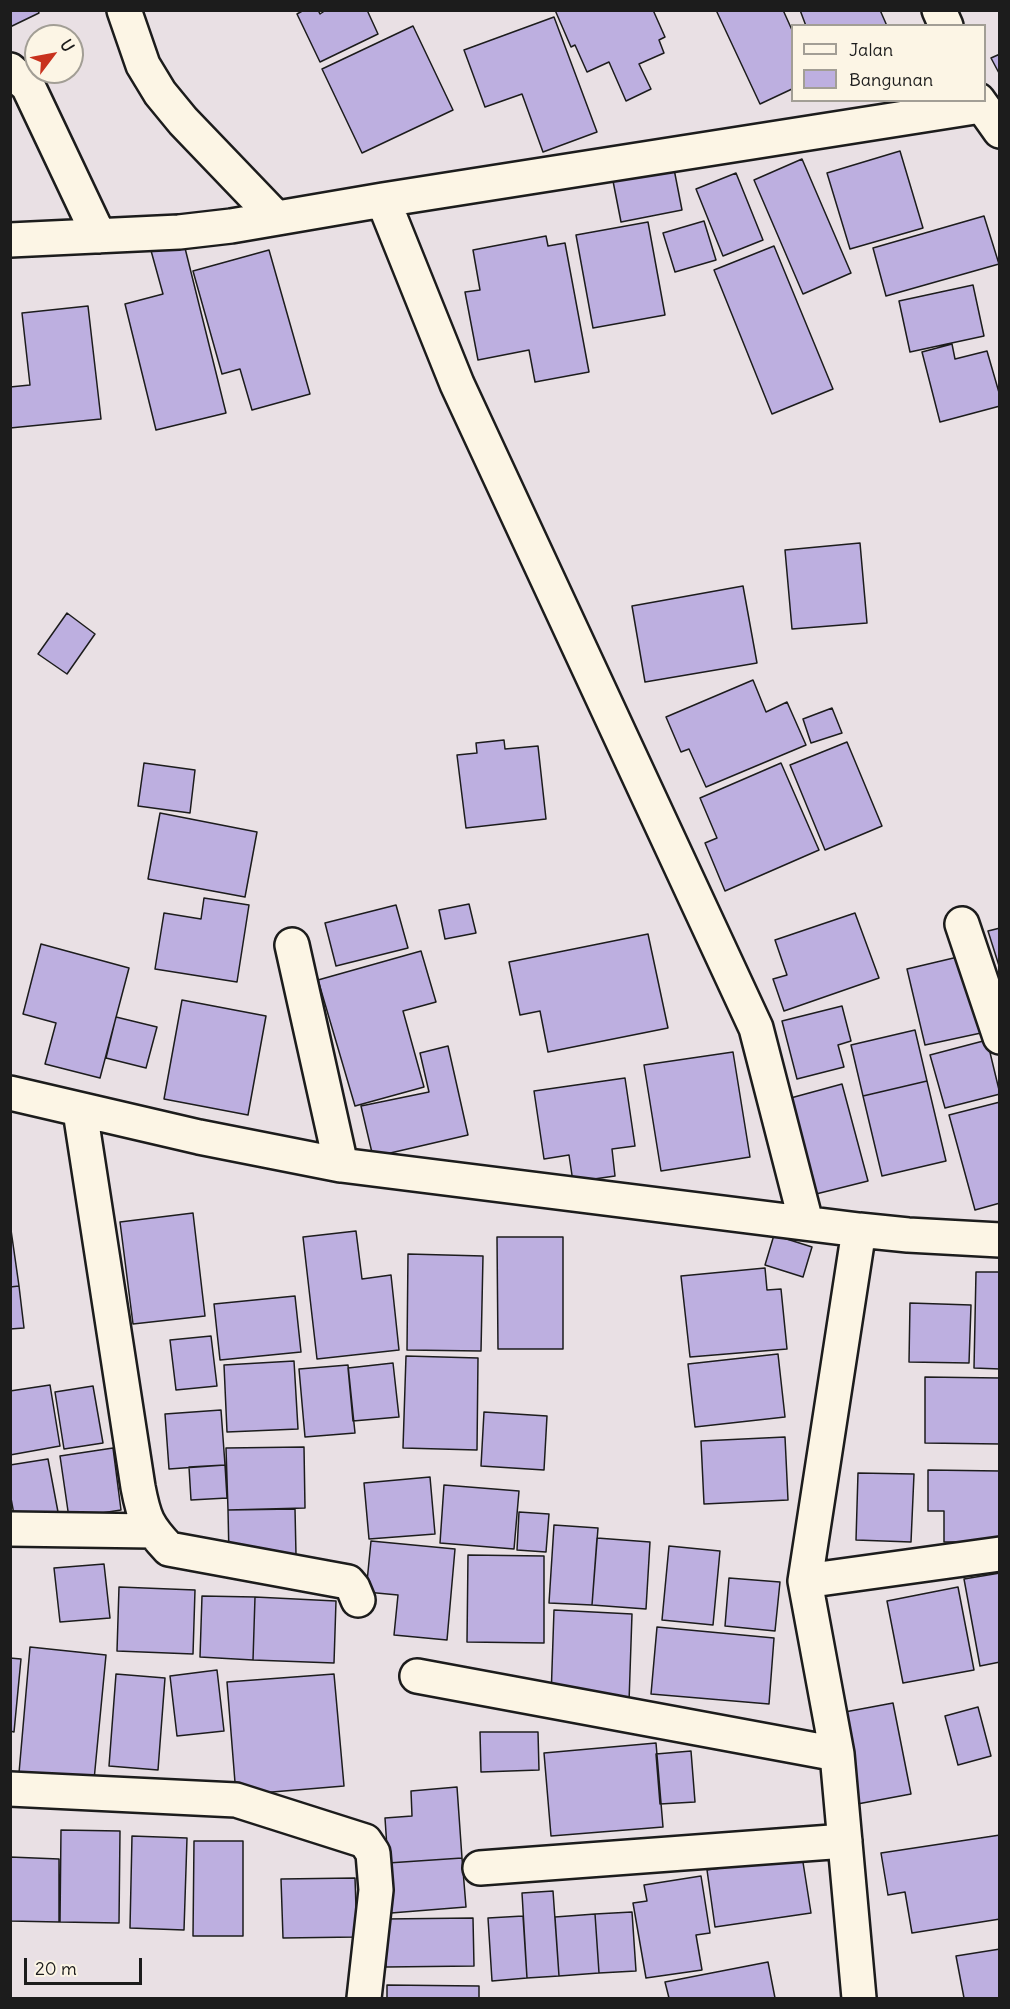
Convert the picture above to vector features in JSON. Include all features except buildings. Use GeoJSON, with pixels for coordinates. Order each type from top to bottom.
{"type":"FeatureCollection","features":[{"type":"Feature","properties":{"kind":"street"},"geometry":{"type":"LineString","coordinates":[[124,10],[143,65],[160,93],[183,122],[276,218]]}},
{"type":"Feature","properties":{"kind":"street"},"geometry":{"type":"LineString","coordinates":[[939,10],[945,24]]}},
{"type":"Feature","properties":{"kind":"street"},"geometry":{"type":"LineString","coordinates":[[10,70],[28,86],[99,236]]}},
{"type":"Feature","properties":{"kind":"street"},"geometry":{"type":"LineString","coordinates":[[10,240],[179,232],[231,226],[383,200],[986,113]]}},
{"type":"Feature","properties":{"kind":"street"},"geometry":{"type":"LineString","coordinates":[[383,200],[458,384],[756,1028],[806,1222]]}},
{"type":"Feature","properties":{"kind":"street"},"geometry":{"type":"LineString","coordinates":[[962,924],[999,1037]]}},
{"type":"Feature","properties":{"kind":"street"},"geometry":{"type":"LineString","coordinates":[[292,945],[340,1165]]}},
{"type":"Feature","properties":{"kind":"street"},"geometry":{"type":"LineString","coordinates":[[10,1093],[200,1137],[340,1165],[859,1230],[999,1240]]}},
{"type":"Feature","properties":{"kind":"street"},"geometry":{"type":"LineString","coordinates":[[80,1110],[138,1487],[143,1514],[152,1531],[169,1549],[348,1582],[358,1599]]}},
{"type":"Feature","properties":{"kind":"street"},"geometry":{"type":"LineString","coordinates":[[859,1230],[805,1581],[837,1754],[859,1998]]}},
{"type":"Feature","properties":{"kind":"street"},"geometry":{"type":"LineString","coordinates":[[10,1529],[152,1531]]}},
{"type":"Feature","properties":{"kind":"street"},"geometry":{"type":"LineString","coordinates":[[805,1581],[999,1554]]}},
{"type":"Feature","properties":{"kind":"street"},"geometry":{"type":"LineString","coordinates":[[417,1676],[837,1754]]}},
{"type":"Feature","properties":{"kind":"street"},"geometry":{"type":"LineString","coordinates":[[10,1789],[236,1800],[365,1841],[373,1852],[376,1890],[364,1998]]}},
{"type":"Feature","properties":{"kind":"street"},"geometry":{"type":"LineString","coordinates":[[480,1868],[845,1841]]}}]}
